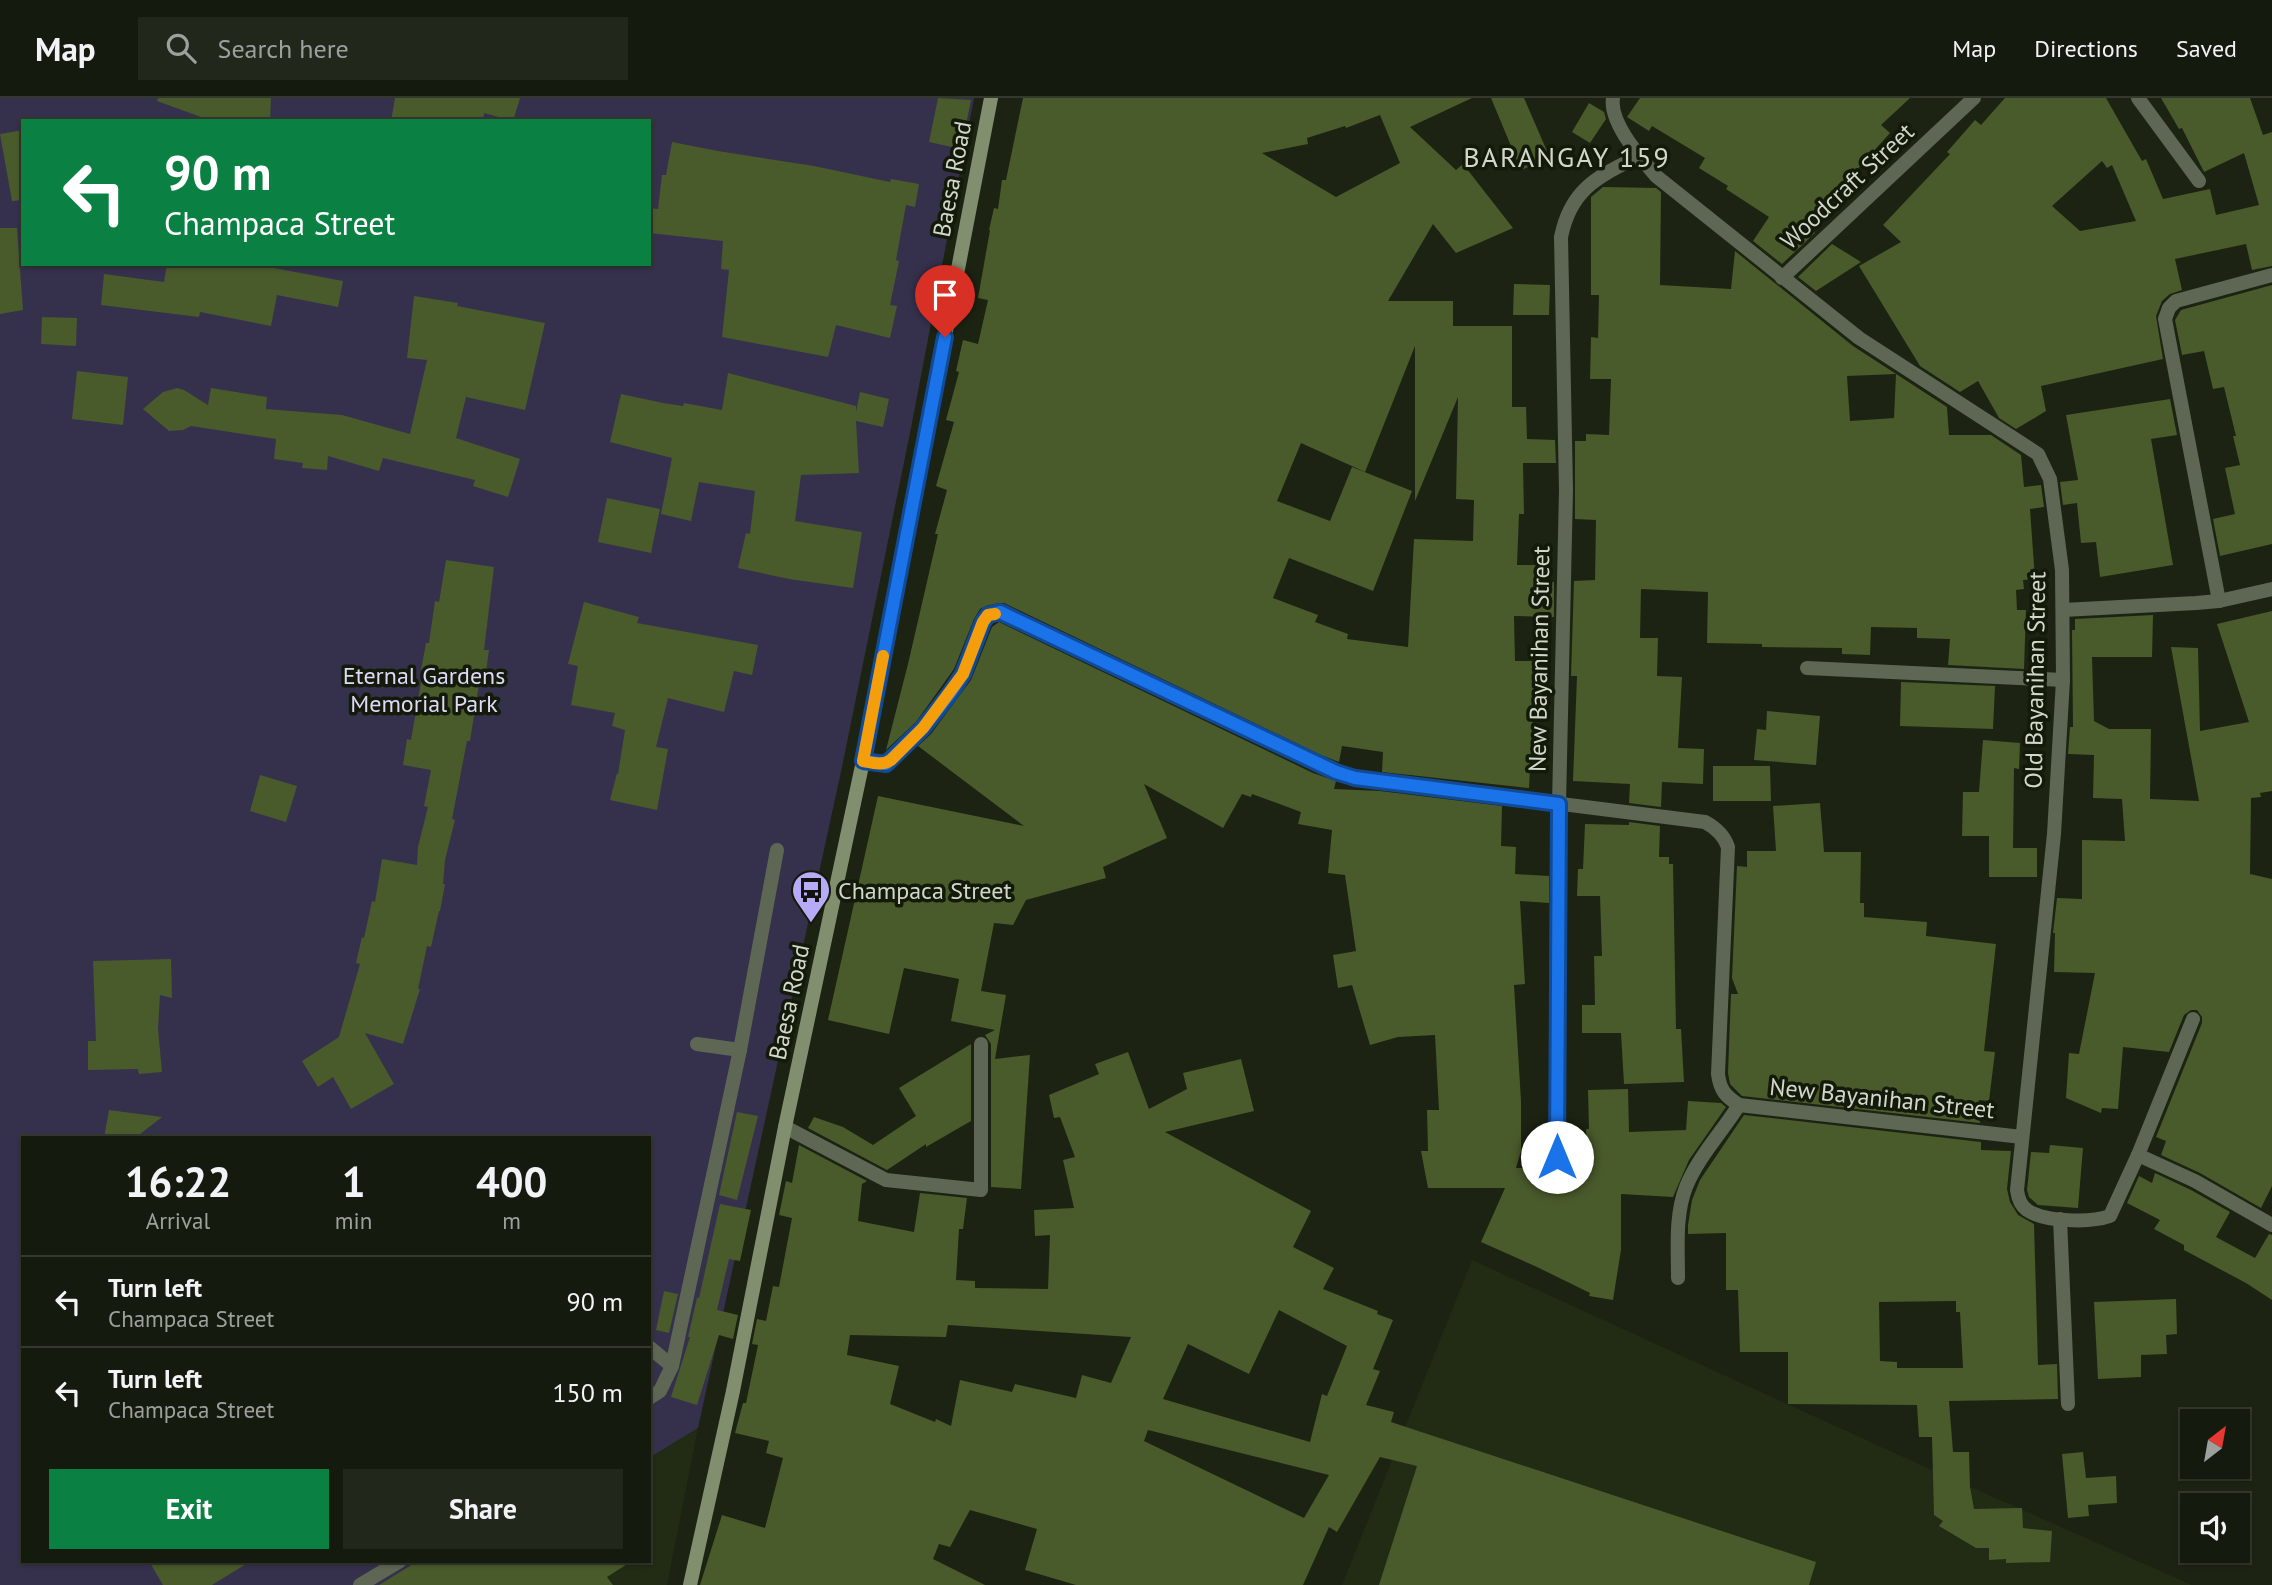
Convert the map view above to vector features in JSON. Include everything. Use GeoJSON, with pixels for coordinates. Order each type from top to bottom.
{"type":"FeatureCollection","features":[{"type":"Feature","properties":{"kind":"main road","name":"Baesa Road"},"geometry":{"type":"LineString","coordinates":[[690,1585],[733,1391],[785,1126],[863,761],[991,98]]}},
{"type":"Feature","properties":{"kind":"street","name":"Old Bayanihan Street"},"geometry":{"type":"LineString","coordinates":[[1613,98],[1611,102],[1617,121],[1639,156],[1656,176],[1859,338],[2038,454],[2050,480],[2062,570],[2063,680],[2054,834],[2022,1137],[2017,1190],[2019,1199],[2025,1209],[2040,1216],[2060,1219],[2101,1219],[2110,1216],[2138,1155]]}},
{"type":"Feature","properties":{"kind":"street","name":"Woodcraft Street"},"geometry":{"type":"LineString","coordinates":[[1782,278],[1974,98]]}},
{"type":"Feature","properties":{"kind":"street"},"geometry":{"type":"LineString","coordinates":[[2138,98],[2199,181]]}},
{"type":"Feature","properties":{"kind":"street","name":"New Bayanihan Street"},"geometry":{"type":"LineString","coordinates":[[1639,156],[1596,178],[1578,194],[1565,217],[1561,237],[1566,490],[1559,804],[1705,822],[1716,829],[1725,840],[1728,847],[1718,1074],[1720,1088],[1727,1097],[1739,1105],[2022,1137]]}},
{"type":"Feature","properties":{"kind":"street"},"geometry":{"type":"LineString","coordinates":[[2219,601],[2165,319],[2169,308],[2176,301],[2272,275]]}},
{"type":"Feature","properties":{"kind":"street"},"geometry":{"type":"LineString","coordinates":[[2063,610],[2219,601],[2272,589]]}},
{"type":"Feature","properties":{"kind":"street"},"geometry":{"type":"LineString","coordinates":[[863,761],[886,764],[923,728],[963,674],[983,622],[988,615],[1000,612],[1336,772],[1355,778],[1559,804],[1557,1157]]}},
{"type":"Feature","properties":{"kind":"street"},"geometry":{"type":"LineString","coordinates":[[1807,668],[2063,680]]}},
{"type":"Feature","properties":{"kind":"street"},"geometry":{"type":"LineString","coordinates":[[651,1397],[660,1391],[672,1366],[740,1050],[777,850]]}},
{"type":"Feature","properties":{"kind":"street"},"geometry":{"type":"LineString","coordinates":[[2193,1019],[2138,1155],[2194,1181],[2272,1225]]}},
{"type":"Feature","properties":{"kind":"street"},"geometry":{"type":"LineString","coordinates":[[697,1044],[740,1050]]}},
{"type":"Feature","properties":{"kind":"street"},"geometry":{"type":"LineString","coordinates":[[785,1126],[886,1180],[981,1190],[981,1044]]}},
{"type":"Feature","properties":{"kind":"street"},"geometry":{"type":"LineString","coordinates":[[1678,1278],[1678,1228],[1680,1206],[1686,1187],[1696,1167],[1739,1105]]}},
{"type":"Feature","properties":{"kind":"street"},"geometry":{"type":"LineString","coordinates":[[2060,1219],[2068,1404]]}},
{"type":"Feature","properties":{"kind":"street"},"geometry":{"type":"LineString","coordinates":[[651,1350],[672,1366]]}},
{"type":"Feature","properties":{"kind":"street"},"geometry":{"type":"LineString","coordinates":[[360,1585],[397,1563]]}},
{"type":"Feature","properties":{"kind":"shaded area"},"geometry":{"type":"Polygon","coordinates":[[[1472,1260],[1923,1466],[2192,1585],[1342,1585],[1472,1260]]]}},
{"type":"Feature","properties":{"kind":"shaded area"},"geometry":{"type":"Polygon","coordinates":[[[698,1428],[667,1585],[439,1585],[476,1563],[651,1563],[651,1457],[698,1428]]]}},
{"type":"Feature","properties":{"kind":"green space","name":"Eternal Gardens Memorial Park"},"geometry":{"type":"Polygon","coordinates":[[[0,98],[974,98],[842,767],[698,1428],[651,1457],[651,1136],[21,1136],[21,1563],[476,1563],[439,1585],[0,1585],[0,98]]]}},
{"type":"Feature","properties":{"kind":"building"},"geometry":{"type":"Polygon","coordinates":[[[158,98],[271,98],[270,119],[206,119],[157,101],[158,98]]]}},
{"type":"Feature","properties":{"kind":"building"},"geometry":{"type":"Polygon","coordinates":[[[395,98],[520,98],[514,119],[484,113],[483,119],[391,119],[395,98]]]}},
{"type":"Feature","properties":{"kind":"building"},"geometry":{"type":"Polygon","coordinates":[[[938,98],[971,100],[961,149],[929,142],[938,98]]]}},
{"type":"Feature","properties":{"kind":"building"},"geometry":{"type":"Polygon","coordinates":[[[1023,98],[1472,98],[1410,127],[1456,170],[1463,164],[1513,228],[1456,253],[1433,224],[1388,301],[1453,301],[1453,326],[1512,326],[1512,407],[1526,407],[1527,439],[1555,440],[1556,463],[1523,463],[1524,514],[1519,514],[1517,565],[1539,565],[1539,582],[1554,582],[1554,617],[1514,616],[1515,661],[1536,661],[1529,788],[1382,772],[1383,752],[1342,746],[1339,762],[1004,603],[980,609],[954,669],[916,722],[886,750],[947,490],[936,486],[954,422],[946,420],[959,372],[956,371],[963,340],[978,344],[988,300],[978,298],[989,230],[994,208],[998,209],[1002,180],[1006,180],[1023,98]],[[1380,115],[1346,128],[1345,126],[1307,138],[1308,144],[1262,153],[1336,197],[1400,163],[1380,115]],[[1415,346],[1365,472],[1301,443],[1277,501],[1330,521],[1352,467],[1412,491],[1373,591],[1289,558],[1273,598],[1318,615],[1315,622],[1348,634],[1347,639],[1408,647],[1414,539],[1473,541],[1474,500],[1456,499],[1458,397],[1415,501],[1415,346]]]}},
{"type":"Feature","properties":{"kind":"building"},"geometry":{"type":"Polygon","coordinates":[[[1491,98],[1524,98],[1550,158],[1521,170],[1491,98]]]}},
{"type":"Feature","properties":{"kind":"building"},"geometry":{"type":"Polygon","coordinates":[[[1640,98],[1910,98],[1881,125],[1890,133],[1805,227],[1815,233],[1782,264],[1753,241],[1769,217],[1699,168],[1705,158],[1652,126],[1649,131],[1627,117],[1640,98]]]}},
{"type":"Feature","properties":{"kind":"building"},"geometry":{"type":"Polygon","coordinates":[[[2005,98],[2106,98],[2142,161],[2146,159],[2163,199],[2210,189],[2216,215],[2259,205],[2244,153],[2204,172],[2182,128],[2179,129],[2161,98],[2250,98],[2263,135],[2272,132],[2272,266],[2252,270],[2246,244],[2175,259],[2182,290],[2170,294],[2162,301],[2156,316],[2163,359],[2041,386],[2046,411],[2016,429],[1999,418],[1978,381],[1960,392],[1920,366],[1859,266],[1901,242],[1883,225],[1950,154],[1947,152],[1975,120],[1981,125],[2005,98]],[[2102,161],[2052,206],[2080,231],[2136,221],[2112,165],[2107,168],[2102,161]]]}},
{"type":"Feature","properties":{"kind":"building"},"geometry":{"type":"Polygon","coordinates":[[[1589,103],[1604,112],[1606,119],[1590,143],[1572,132],[1589,103]]]}},
{"type":"Feature","properties":{"kind":"building"},"geometry":{"type":"Polygon","coordinates":[[[21,130],[21,200],[12,201],[0,134],[21,130]]]}},
{"type":"Feature","properties":{"kind":"building"},"geometry":{"type":"Polygon","coordinates":[[[672,142],[890,182],[891,179],[919,184],[915,207],[906,205],[890,305],[897,306],[890,338],[836,325],[828,357],[722,337],[729,270],[721,269],[723,241],[651,233],[651,208],[658,209],[662,175],[666,175],[672,142]]]}},
{"type":"Feature","properties":{"kind":"building"},"geometry":{"type":"Polygon","coordinates":[[[1603,187],[1656,188],[1661,192],[1660,285],[1731,289],[1735,251],[1853,346],[1947,407],[1949,435],[1991,435],[2021,455],[2024,487],[2041,485],[2044,507],[2030,509],[2035,579],[2023,580],[2024,589],[2016,590],[2017,610],[2026,610],[2024,669],[1948,665],[1950,639],[1917,638],[1917,628],[1871,627],[1870,655],[1842,654],[1842,648],[1707,643],[1708,592],[1641,589],[1640,638],[1658,638],[1657,676],[1682,677],[1678,748],[1704,749],[1703,784],[1662,782],[1661,807],[1629,803],[1630,784],[1573,781],[1577,676],[1571,676],[1574,581],[1595,580],[1596,520],[1575,519],[1575,441],[1586,441],[1586,434],[1609,435],[1611,379],[1590,379],[1591,337],[1598,338],[1599,295],[1591,295],[1591,197],[1603,187]],[[1896,374],[1847,376],[1850,421],[1894,418],[1896,374]]]}},
{"type":"Feature","properties":{"kind":"building"},"geometry":{"type":"Polygon","coordinates":[[[0,228],[17,228],[23,310],[0,314],[0,228]]]}},
{"type":"Feature","properties":{"kind":"building"},"geometry":{"type":"Polygon","coordinates":[[[1832,244],[1861,262],[1816,291],[1798,277],[1832,244]]]}},
{"type":"Feature","properties":{"kind":"building"},"geometry":{"type":"Polygon","coordinates":[[[167,266],[264,266],[343,281],[338,307],[277,295],[271,326],[200,312],[199,317],[101,305],[104,274],[164,282],[167,266]]]}},
{"type":"Feature","properties":{"kind":"building"},"geometry":{"type":"Polygon","coordinates":[[[1514,284],[1550,285],[1549,315],[1513,315],[1514,284]]]}},
{"type":"Feature","properties":{"kind":"building"},"geometry":{"type":"Polygon","coordinates":[[[2272,285],[2272,544],[2220,556],[2213,519],[2235,514],[2225,468],[2240,465],[2233,436],[2236,436],[2224,387],[2213,389],[2204,351],[2182,355],[2175,320],[2181,310],[2272,285]]]}},
{"type":"Feature","properties":{"kind":"building"},"geometry":{"type":"Polygon","coordinates":[[[414,296],[545,323],[525,410],[466,397],[456,438],[520,459],[508,497],[473,486],[475,480],[383,458],[379,471],[328,456],[327,470],[302,468],[303,463],[274,459],[276,439],[191,426],[183,430],[169,431],[143,409],[163,392],[177,388],[208,405],[211,388],[267,397],[266,409],[342,415],[410,434],[427,360],[407,358],[414,296]]]}},
{"type":"Feature","properties":{"kind":"building"},"geometry":{"type":"Polygon","coordinates":[[[42,317],[77,318],[76,346],[41,344],[42,317]]]}},
{"type":"Feature","properties":{"kind":"building"},"geometry":{"type":"Polygon","coordinates":[[[77,371],[128,377],[123,425],[72,419],[77,371]]]}},
{"type":"Feature","properties":{"kind":"building"},"geometry":{"type":"Polygon","coordinates":[[[728,373],[856,406],[856,412],[860,392],[889,399],[883,427],[856,421],[859,473],[801,475],[795,521],[862,532],[853,588],[738,568],[746,533],[750,534],[755,491],[699,482],[691,521],[661,514],[672,458],[610,442],[621,394],[663,403],[683,406],[684,403],[722,410],[728,373]]]}},
{"type":"Feature","properties":{"kind":"building"},"geometry":{"type":"Polygon","coordinates":[[[2170,399],[2177,435],[2151,439],[2173,565],[2100,577],[2096,542],[2081,543],[2077,503],[2063,505],[2060,482],[2078,480],[2066,415],[2170,399]]]}},
{"type":"Feature","properties":{"kind":"building"},"geometry":{"type":"Polygon","coordinates":[[[607,498],[660,509],[651,553],[598,542],[607,498]]]}},
{"type":"Feature","properties":{"kind":"building"},"geometry":{"type":"Polygon","coordinates":[[[446,560],[494,567],[484,650],[489,650],[485,679],[480,678],[470,741],[467,741],[452,819],[455,820],[445,860],[445,884],[440,911],[431,947],[427,946],[420,989],[403,1044],[365,1033],[394,1084],[351,1109],[333,1077],[318,1087],[302,1061],[339,1037],[360,964],[356,963],[362,937],[364,938],[372,901],[375,902],[382,859],[417,865],[418,847],[428,807],[424,806],[431,770],[403,765],[407,739],[411,740],[426,643],[429,643],[435,601],[439,602],[446,560]]]}},
{"type":"Feature","properties":{"kind":"building"},"geometry":{"type":"Polygon","coordinates":[[[584,602],[639,617],[637,623],[758,645],[752,675],[734,671],[724,712],[668,698],[656,747],[668,749],[657,810],[610,800],[618,774],[625,730],[612,726],[615,713],[571,705],[578,666],[568,664],[584,602]]]}},
{"type":"Feature","properties":{"kind":"building"},"geometry":{"type":"Polygon","coordinates":[[[2272,611],[2272,791],[2260,793],[2261,797],[2251,798],[2250,874],[2272,879],[2272,1186],[2261,1208],[2200,1173],[2161,1155],[2166,1141],[2156,1137],[2202,1023],[2202,1017],[2197,1010],[2191,1010],[2184,1015],[2169,1052],[2123,1047],[2118,1109],[2102,1108],[2101,1113],[2066,1098],[2069,1053],[2079,1054],[2095,973],[2054,972],[2053,933],[2057,898],[2082,899],[2082,840],[2125,841],[2122,799],[2093,798],[2094,755],[2068,754],[2070,727],[2073,727],[2072,630],[2075,630],[2075,619],[2153,615],[2152,657],[2092,657],[2094,721],[2109,729],[2151,729],[2150,799],[2199,801],[2171,647],[2198,648],[2200,731],[2249,722],[2217,624],[2272,611]]]}},
{"type":"Feature","properties":{"kind":"building"},"geometry":{"type":"Polygon","coordinates":[[[999,622],[1313,773],[1336,781],[1334,789],[1380,791],[1502,806],[1501,846],[1516,847],[1515,874],[1549,876],[1549,903],[1520,901],[1525,984],[1514,985],[1521,1101],[1521,1151],[1516,1168],[1579,1168],[1579,1157],[1587,1157],[1588,1090],[1628,1089],[1629,1132],[1686,1130],[1688,1101],[1721,1103],[1726,1107],[1689,1160],[1673,1197],[1621,1194],[1621,1250],[1613,1300],[1589,1296],[1590,1293],[1481,1242],[1505,1188],[1428,1188],[1421,1151],[1428,1151],[1427,1110],[1439,1110],[1435,1035],[1398,1037],[1370,1045],[1352,985],[1338,988],[1333,955],[1356,951],[1345,875],[1328,873],[1332,830],[1298,824],[1301,812],[1252,794],[1251,797],[1242,794],[1223,828],[1144,784],[1167,838],[1103,867],[1106,878],[1026,900],[1013,925],[994,923],[981,991],[1006,995],[995,1059],[1030,1055],[1021,1189],[991,1187],[991,1044],[985,1035],[995,1030],[951,1021],[959,979],[904,968],[889,1034],[828,1020],[878,796],[1024,826],[918,746],[931,734],[971,680],[992,627],[999,622]]]}},
{"type":"Feature","properties":{"kind":"building"},"geometry":{"type":"Polygon","coordinates":[[[1901,682],[1995,686],[1993,729],[1900,726],[1901,682]]]}},
{"type":"Feature","properties":{"kind":"building"},"geometry":{"type":"Polygon","coordinates":[[[1767,711],[1820,716],[1816,765],[1754,760],[1757,729],[1766,730],[1767,711]]]}},
{"type":"Feature","properties":{"kind":"building"},"geometry":{"type":"Polygon","coordinates":[[[1983,740],[2020,743],[2019,769],[2014,768],[2013,848],[2037,848],[2037,877],[1989,877],[1989,836],[1962,836],[1963,792],[1979,792],[1983,740]]]}},
{"type":"Feature","properties":{"kind":"building"},"geometry":{"type":"Polygon","coordinates":[[[1713,766],[1770,766],[1771,801],[1713,801],[1713,766]]]}},
{"type":"Feature","properties":{"kind":"building"},"geometry":{"type":"Polygon","coordinates":[[[260,775],[297,786],[286,822],[250,811],[260,775]]]}},
{"type":"Feature","properties":{"kind":"building"},"geometry":{"type":"Polygon","coordinates":[[[1820,803],[1824,852],[1861,852],[1860,903],[1864,903],[1864,917],[1927,922],[1926,936],[1996,944],[1984,1051],[1995,1052],[1989,1101],[1979,1100],[1980,1123],[1742,1096],[1730,1084],[1728,1073],[1731,994],[1738,994],[1732,978],[1737,866],[1747,867],[1747,851],[1776,851],[1773,806],[1820,803]]]}},
{"type":"Feature","properties":{"kind":"building"},"geometry":{"type":"Polygon","coordinates":[[[1629,822],[1660,826],[1659,857],[1669,857],[1669,864],[1673,864],[1676,1029],[1681,1029],[1684,1082],[1624,1084],[1621,1033],[1582,1033],[1582,1005],[1595,1005],[1594,956],[1602,956],[1600,896],[1577,896],[1578,869],[1583,869],[1585,824],[1629,825],[1629,822]]]}},
{"type":"Feature","properties":{"kind":"building"},"geometry":{"type":"Polygon","coordinates":[[[171,959],[172,998],[160,995],[158,1029],[162,1072],[139,1074],[138,1069],[88,1070],[88,1041],[96,1041],[93,961],[171,959]]]}},
{"type":"Feature","properties":{"kind":"building"},"geometry":{"type":"Polygon","coordinates":[[[971,1044],[971,1121],[926,1147],[926,1144],[887,1170],[808,1128],[814,1117],[843,1127],[873,1145],[916,1116],[899,1088],[971,1044]]]}},
{"type":"Feature","properties":{"kind":"building"},"geometry":{"type":"Polygon","coordinates":[[[1128,1052],[1149,1109],[1187,1089],[1183,1073],[1241,1059],[1254,1111],[1165,1132],[1311,1211],[1293,1247],[1334,1268],[1323,1289],[1378,1311],[1377,1314],[1393,1320],[1373,1369],[1380,1371],[1366,1405],[1394,1412],[1391,1422],[1816,1562],[1809,1585],[1379,1585],[1417,1466],[1380,1457],[1337,1532],[1329,1527],[1303,1585],[1076,1585],[1025,1570],[1037,1529],[970,1510],[950,1547],[939,1544],[933,1559],[985,1585],[700,1585],[722,1515],[765,1528],[783,1458],[766,1453],[769,1441],[735,1433],[743,1403],[746,1403],[758,1345],[752,1344],[757,1319],[766,1321],[773,1286],[779,1287],[792,1218],[779,1215],[786,1181],[792,1183],[799,1145],[867,1181],[862,1184],[858,1221],[914,1232],[920,1193],[967,1198],[963,1229],[959,1229],[956,1280],[975,1281],[975,1288],[1048,1289],[1050,1235],[1035,1236],[1034,1210],[1074,1208],[1063,1160],[1075,1157],[1060,1117],[1054,1118],[1049,1095],[1099,1074],[1095,1064],[1128,1052]],[[1279,1310],[1249,1374],[1188,1344],[1163,1399],[1310,1442],[1322,1394],[1327,1396],[1347,1346],[1279,1310]],[[948,1325],[946,1337],[850,1335],[847,1355],[899,1366],[890,1404],[951,1426],[960,1380],[1012,1392],[1015,1384],[1076,1398],[1082,1375],[1111,1383],[1131,1337],[948,1325]],[[1148,1430],[1144,1441],[1304,1518],[1329,1475],[1148,1430]]]}},
{"type":"Feature","properties":{"kind":"building"},"geometry":{"type":"Polygon","coordinates":[[[109,1110],[162,1117],[138,1136],[104,1136],[109,1110]]]}},
{"type":"Feature","properties":{"kind":"building"},"geometry":{"type":"Polygon","coordinates":[[[737,1112],[758,1116],[737,1200],[719,1195],[737,1112]]]}},
{"type":"Feature","properties":{"kind":"building"},"geometry":{"type":"Polygon","coordinates":[[[1744,1115],[1981,1142],[1981,1150],[2011,1151],[2007,1189],[2010,1202],[2018,1215],[2034,1224],[2038,1365],[2057,1364],[2058,1399],[1949,1401],[1953,1452],[1969,1452],[1974,1509],[2022,1508],[2023,1528],[2052,1531],[2050,1562],[2006,1563],[2006,1559],[1989,1560],[1989,1548],[1976,1548],[1939,1526],[1943,1521],[1934,1515],[1932,1437],[1919,1437],[1917,1405],[1788,1404],[1788,1352],[1740,1352],[1738,1290],[1726,1290],[1726,1233],[1688,1234],[1692,1200],[1700,1180],[1744,1115]],[[1956,1301],[1879,1302],[1880,1361],[1897,1362],[1897,1368],[1963,1368],[1960,1312],[1956,1312],[1956,1301]]]}},
{"type":"Feature","properties":{"kind":"building"},"geometry":{"type":"Polygon","coordinates":[[[2050,1145],[2083,1148],[2078,1208],[2038,1205],[2029,1197],[2027,1190],[2031,1152],[2049,1153],[2050,1145]]]}},
{"type":"Feature","properties":{"kind":"building"},"geometry":{"type":"Polygon","coordinates":[[[2155,1173],[2230,1212],[2216,1237],[2255,1258],[2269,1234],[2272,1235],[2272,1300],[2184,1250],[2184,1245],[2154,1229],[2160,1220],[2127,1203],[2139,1176],[2152,1183],[2155,1173]]]}},
{"type":"Feature","properties":{"kind":"building"},"geometry":{"type":"Polygon","coordinates":[[[720,1204],[751,1210],[740,1261],[729,1259],[717,1310],[738,1315],[733,1339],[719,1335],[697,1405],[671,1397],[690,1337],[720,1204]]]}},
{"type":"Feature","properties":{"kind":"building"},"geometry":{"type":"Polygon","coordinates":[[[664,1291],[678,1294],[669,1333],[656,1330],[664,1291]]]}},
{"type":"Feature","properties":{"kind":"building"},"geometry":{"type":"Polygon","coordinates":[[[2176,1299],[2177,1334],[2166,1335],[2167,1354],[2141,1355],[2141,1377],[2098,1379],[2094,1302],[2176,1299]]]}},
{"type":"Feature","properties":{"kind":"building"},"geometry":{"type":"Polygon","coordinates":[[[2083,1452],[2086,1478],[2116,1476],[2117,1503],[2088,1505],[2089,1516],[2068,1518],[2062,1454],[2083,1452]]]}},
{"type":"Feature","properties":{"kind":"building"},"geometry":{"type":"Polygon","coordinates":[[[150,1563],[248,1563],[212,1585],[163,1585],[150,1563]]]}},
{"type":"Feature","properties":{"kind":"building"},"geometry":{"type":"Polygon","coordinates":[[[415,1563],[629,1563],[607,1577],[613,1585],[379,1585],[415,1563]]]}},
{"type":"Feature","properties":{"kind":"slow traffic"},"geometry":{"type":"LineString","coordinates":[[883,656],[863,761],[878,764],[886,764],[891,760],[938,709],[963,674],[983,622],[988,615],[995,614]]}},
{"type":"Feature","properties":{"kind":"place","name":"Champaca Street"},"geometry":{"type":"Point","coordinates":[811,924]}},
{"type":"Feature","properties":{"kind":"district","name":"BARANGAY 159"},"geometry":{"type":"Point","coordinates":[1567,156]}},
{"type":"Feature","properties":{"kind":"route"},"geometry":{"type":"LineString","coordinates":[[945,337],[863,761],[886,764],[923,728],[963,674],[983,622],[988,615],[1000,612],[1336,772],[1355,778],[1559,804],[1557,1157]]}}]}
